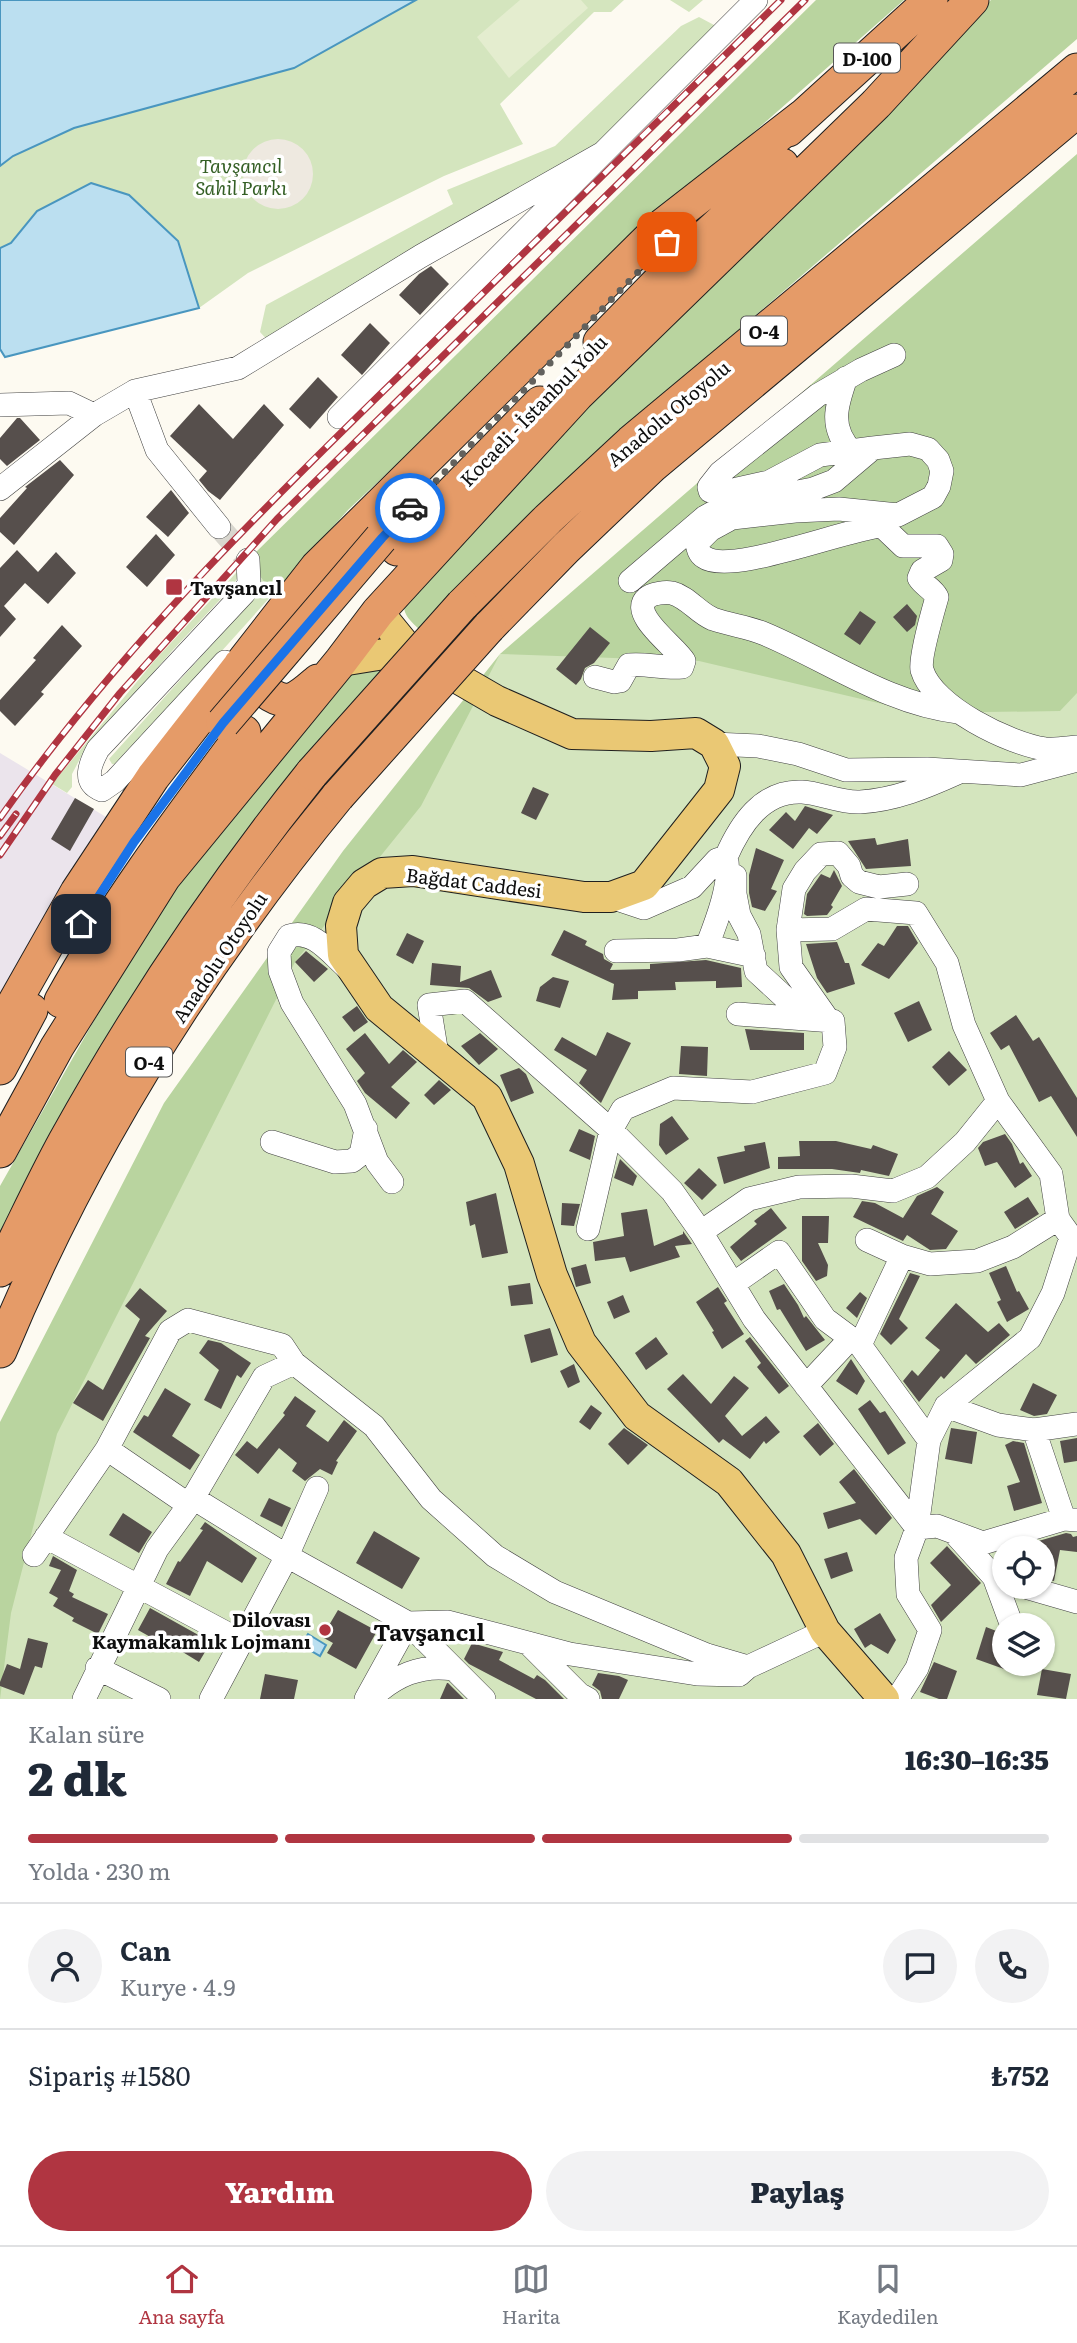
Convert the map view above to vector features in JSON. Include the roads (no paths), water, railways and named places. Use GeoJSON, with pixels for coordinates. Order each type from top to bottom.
{"type":"FeatureCollection","features":[{"type":"Feature","properties":{"kind":"highway","name":"D-100"},"geometry":{"type":"LineString","coordinates":[[803,116],[931,0]]}},
{"type":"Feature","properties":{"kind":"highway","name":"Kocaeli - İstanbul Yolu"},"geometry":{"type":"LineString","coordinates":[[389,543],[681,259],[961,0]]}},
{"type":"Feature","properties":{"kind":"highway"},"geometry":{"type":"LineString","coordinates":[[0,1151],[58,1047],[164,877],[378,612],[577,395],[876,104],[972,0]]}},
{"type":"Feature","properties":{"kind":"highway","name":"Anadolu Otoyolu"},"geometry":{"type":"LineString","coordinates":[[0,1270],[64,1143],[133,1024],[205,914],[257,842],[312,774],[462,605],[548,519],[631,442],[1077,69]]}},
{"type":"Feature","properties":{"kind":"highway","name":"Anadolu Otoyolu"},"geometry":{"type":"LineString","coordinates":[[0,1351],[26,1287],[91,1159],[166,1034],[236,928],[285,861],[338,796],[489,627],[652,466],[1077,111]]}},
{"type":"Feature","properties":{"kind":"highway"},"geometry":{"type":"LineString","coordinates":[[0,1068],[75,933],[134,842],[389,543],[667,242],[803,116]]}},
{"type":"Feature","properties":{"kind":"highway"},"geometry":{"type":"LineString","coordinates":[[0,1028],[77,892],[232,664],[317,568],[663,225],[803,116]]}},
{"type":"Feature","properties":{"kind":"highway"},"geometry":{"type":"LineString","coordinates":[[317,568],[334,567],[345,570],[369,594],[378,612]]}},
{"type":"Feature","properties":{"kind":"highway"},"geometry":{"type":"LineString","coordinates":[[232,664],[277,700],[292,700],[341,661]]}},
{"type":"Feature","properties":{"kind":"highway"},"geometry":{"type":"LineString","coordinates":[[0,1114],[86,955],[233,728]]}},
{"type":"Feature","properties":{"kind":"main road"},"geometry":{"type":"LineString","coordinates":[[378,612],[409,650],[496,701],[572,734],[650,736],[696,733],[714,744]]}},
{"type":"Feature","properties":{"kind":"main road"},"geometry":{"type":"LineString","coordinates":[[341,661],[409,650]]}},
{"type":"Feature","properties":{"kind":"main road","name":"Bağdat Caddesi"},"geometry":{"type":"LineString","coordinates":[[714,744],[725,765],[719,790],[644,885],[611,897],[584,897],[413,871],[382,873],[363,884],[348,902],[341,926],[343,955],[379,1008],[487,1097],[519,1164],[552,1275],[580,1343],[636,1416],[729,1482],[786,1554],[825,1631],[884,1699]]}},
{"type":"Feature","properties":{"kind":"street"},"geometry":{"type":"LineString","coordinates":[[338,417],[756,0]]}},
{"type":"Feature","properties":{"kind":"street"},"geometry":{"type":"LineString","coordinates":[[0,489],[94,415],[135,391],[238,368],[421,256],[603,153]]}},
{"type":"Feature","properties":{"kind":"street"},"geometry":{"type":"LineString","coordinates":[[894,355],[818,395],[720,473],[709,486],[710,491],[724,492],[769,482],[820,454],[910,444],[928,449],[938,460],[942,471],[933,497],[898,515],[839,509],[732,518],[710,530],[697,543],[699,552],[704,558],[713,561],[751,558],[812,545],[866,527],[882,526],[903,546],[937,546],[942,554],[941,560],[922,571],[919,578],[933,589],[937,597],[922,660],[923,672],[935,690],[958,712],[1000,734],[1045,749],[1077,747]]}},
{"type":"Feature","properties":{"kind":"street"},"geometry":{"type":"LineString","coordinates":[[846,378],[835,419],[843,443],[862,450]]}},
{"type":"Feature","properties":{"kind":"street"},"geometry":{"type":"LineString","coordinates":[[135,391],[157,450],[219,527]]}},
{"type":"Feature","properties":{"kind":"street"},"geometry":{"type":"LineString","coordinates":[[0,405],[69,403],[94,415]]}},
{"type":"Feature","properties":{"kind":"street"},"geometry":{"type":"LineString","coordinates":[[630,581],[705,517],[725,506],[813,489],[834,481],[862,450]]}},
{"type":"Feature","properties":{"kind":"street"},"geometry":{"type":"LineString","coordinates":[[232,664],[116,781],[102,790],[94,787],[88,776],[98,749],[244,593],[249,583],[248,560]]}},
{"type":"Feature","properties":{"kind":"street"},"geometry":{"type":"LineString","coordinates":[[595,677],[620,681],[629,665],[643,663],[669,669],[682,667],[684,661],[678,651],[651,627],[643,615],[646,598],[670,593],[715,619],[762,633],[890,693],[938,710],[958,712]]}},
{"type":"Feature","properties":{"kind":"street"},"geometry":{"type":"LineString","coordinates":[[714,744],[758,746],[798,754],[846,770],[960,771],[1021,775],[1077,760]]}},
{"type":"Feature","properties":{"kind":"street"},"geometry":{"type":"LineString","coordinates":[[707,946],[718,919],[729,866],[726,857],[738,829],[762,804],[783,795],[801,792],[858,802],[891,798],[928,787],[960,771]]}},
{"type":"Feature","properties":{"kind":"street"},"geometry":{"type":"LineString","coordinates":[[780,808],[773,810],[758,824],[741,849],[736,866],[735,894],[739,915],[749,934],[756,971],[818,1019]]}},
{"type":"Feature","properties":{"kind":"street"},"geometry":{"type":"LineString","coordinates":[[818,1019],[791,967],[788,930],[794,889],[804,871],[821,854],[838,853],[849,866],[852,876],[859,882],[879,887],[907,884]]}},
{"type":"Feature","properties":{"kind":"street"},"geometry":{"type":"LineString","coordinates":[[611,897],[644,908],[692,887],[717,860],[726,857]]}},
{"type":"Feature","properties":{"kind":"street"},"geometry":{"type":"LineString","coordinates":[[788,930],[832,929],[866,909],[916,913],[947,963],[964,1025],[998,1101],[1051,1174],[1069,1230],[1053,1293],[1030,1338],[946,1406],[929,1440],[917,1528],[906,1558],[908,1594],[930,1630],[917,1668],[897,1699]]}},
{"type":"Feature","properties":{"kind":"street"},"geometry":{"type":"LineString","coordinates":[[356,975],[308,935],[298,933],[289,936],[279,952],[280,971],[292,1003],[355,1104],[377,1162],[392,1182]]}},
{"type":"Feature","properties":{"kind":"street"},"geometry":{"type":"LineString","coordinates":[[616,951],[678,950],[707,946],[754,956]]}},
{"type":"Feature","properties":{"kind":"street"},"geometry":{"type":"LineString","coordinates":[[437,1055],[429,1005],[465,1001],[611,1130],[672,1191],[701,1232],[754,1319],[917,1528]]}},
{"type":"Feature","properties":{"kind":"street"},"geometry":{"type":"LineString","coordinates":[[588,1229],[611,1130],[623,1109],[673,1088],[752,1092],[825,1073],[835,1047],[833,1021],[737,1014]]}},
{"type":"Feature","properties":{"kind":"street"},"geometry":{"type":"LineString","coordinates":[[701,1232],[749,1199],[800,1187],[851,1186],[893,1191],[927,1177],[965,1142],[998,1101]]}},
{"type":"Feature","properties":{"kind":"street"},"geometry":{"type":"LineString","coordinates":[[272,1142],[335,1162],[352,1161],[361,1154],[366,1129]]}},
{"type":"Feature","properties":{"kind":"street"},"geometry":{"type":"LineString","coordinates":[[867,1240],[902,1256],[930,1264],[977,1261],[1069,1230]]}},
{"type":"Feature","properties":{"kind":"street"},"geometry":{"type":"LineString","coordinates":[[733,1284],[779,1252],[825,1319],[855,1342],[929,1440]]}},
{"type":"Feature","properties":{"kind":"street"},"geometry":{"type":"LineString","coordinates":[[806,1386],[855,1342],[902,1256]]}},
{"type":"Feature","properties":{"kind":"street"},"geometry":{"type":"LineString","coordinates":[[241,1641],[138,1587],[40,1546],[107,1448],[170,1331],[187,1320],[282,1345],[294,1363],[374,1426],[431,1499],[495,1556],[555,1592],[707,1654],[748,1667]]}},
{"type":"Feature","properties":{"kind":"street"},"geometry":{"type":"LineString","coordinates":[[84,1699],[157,1549],[191,1501],[264,1377],[294,1363]]}},
{"type":"Feature","properties":{"kind":"street"},"geometry":{"type":"LineString","coordinates":[[946,1406],[998,1425],[1034,1430],[1077,1424]]}},
{"type":"Feature","properties":{"kind":"street"},"geometry":{"type":"LineString","coordinates":[[917,1528],[937,1525],[984,1543],[1070,1519],[1034,1430]]}},
{"type":"Feature","properties":{"kind":"street"},"geometry":{"type":"LineString","coordinates":[[107,1448],[191,1501],[408,1623],[477,1697]]}},
{"type":"Feature","properties":{"kind":"street"},"geometry":{"type":"LineString","coordinates":[[211,1699],[288,1556],[317,1488]]}},
{"type":"Feature","properties":{"kind":"street"},"geometry":{"type":"LineString","coordinates":[[955,1533],[992,1571]]}},
{"type":"Feature","properties":{"kind":"street"},"geometry":{"type":"LineString","coordinates":[[1055,1596],[1077,1602]]}},
{"type":"Feature","properties":{"kind":"street"},"geometry":{"type":"LineString","coordinates":[[408,1623],[448,1622],[570,1654],[697,1675],[739,1675],[748,1667],[825,1631]]}},
{"type":"Feature","properties":{"kind":"street"},"geometry":{"type":"LineString","coordinates":[[368,1699],[408,1623]]}},
{"type":"Feature","properties":{"kind":"street"},"geometry":{"type":"LineString","coordinates":[[528,1643],[579,1694],[588,1699]]}},
{"type":"Feature","properties":{"kind":"street"},"geometry":{"type":"LineString","coordinates":[[368,1699],[405,1674],[437,1667],[453,1669]]}},
{"type":"Feature","properties":{"kind":"street"},"geometry":{"type":"LineString","coordinates":[[97,1668],[159,1699]]}},
{"type":"Feature","properties":{"kind":"water"},"geometry":{"type":"Polygon","coordinates":[[[0,0],[416,0],[294,68],[74,128],[13,156],[0,166],[0,0]]]}},
{"type":"Feature","properties":{"kind":"water"},"geometry":{"type":"Polygon","coordinates":[[[91,183],[129,195],[178,241],[199,308],[5,357],[0,349],[0,248],[11,243],[37,211],[91,183]]]}},
{"type":"Feature","properties":{"kind":"water"},"geometry":{"type":"Polygon","coordinates":[[[308,1634],[326,1645],[320,1656],[301,1645],[308,1634]]]}},
{"type":"Feature","properties":{"kind":"tunnel"},"geometry":{"type":"LineString","coordinates":[[219,527],[248,560]]}},
{"type":"Feature","properties":{"kind":"railway"},"geometry":{"type":"LineString","coordinates":[[0,818],[92,698],[243,530],[781,0]]}},
{"type":"Feature","properties":{"kind":"railway"},"geometry":{"type":"LineString","coordinates":[[0,855],[55,775],[120,693],[277,519],[805,0]]}},
{"type":"Feature","properties":{"kind":"railway"},"geometry":{"type":"LineString","coordinates":[[0,836],[16,814]]}},
{"type":"Feature","properties":{"kind":"place","name":"Tavşancıl"},"geometry":{"type":"Point","coordinates":[174,587]}},
{"type":"Feature","properties":{"kind":"place","name":"Dilovası Kaymakamlık Lojmanı"},"geometry":{"type":"Point","coordinates":[325,1630]}},
{"type":"Feature","properties":{"kind":"district","name":"Tavşancıl"},"geometry":{"type":"Point","coordinates":[429,1631]}},
{"type":"Feature","properties":{"kind":"park label","name":"Tavşancıl Sahil Parkı"},"geometry":{"type":"Point","coordinates":[241,176]}}]}
